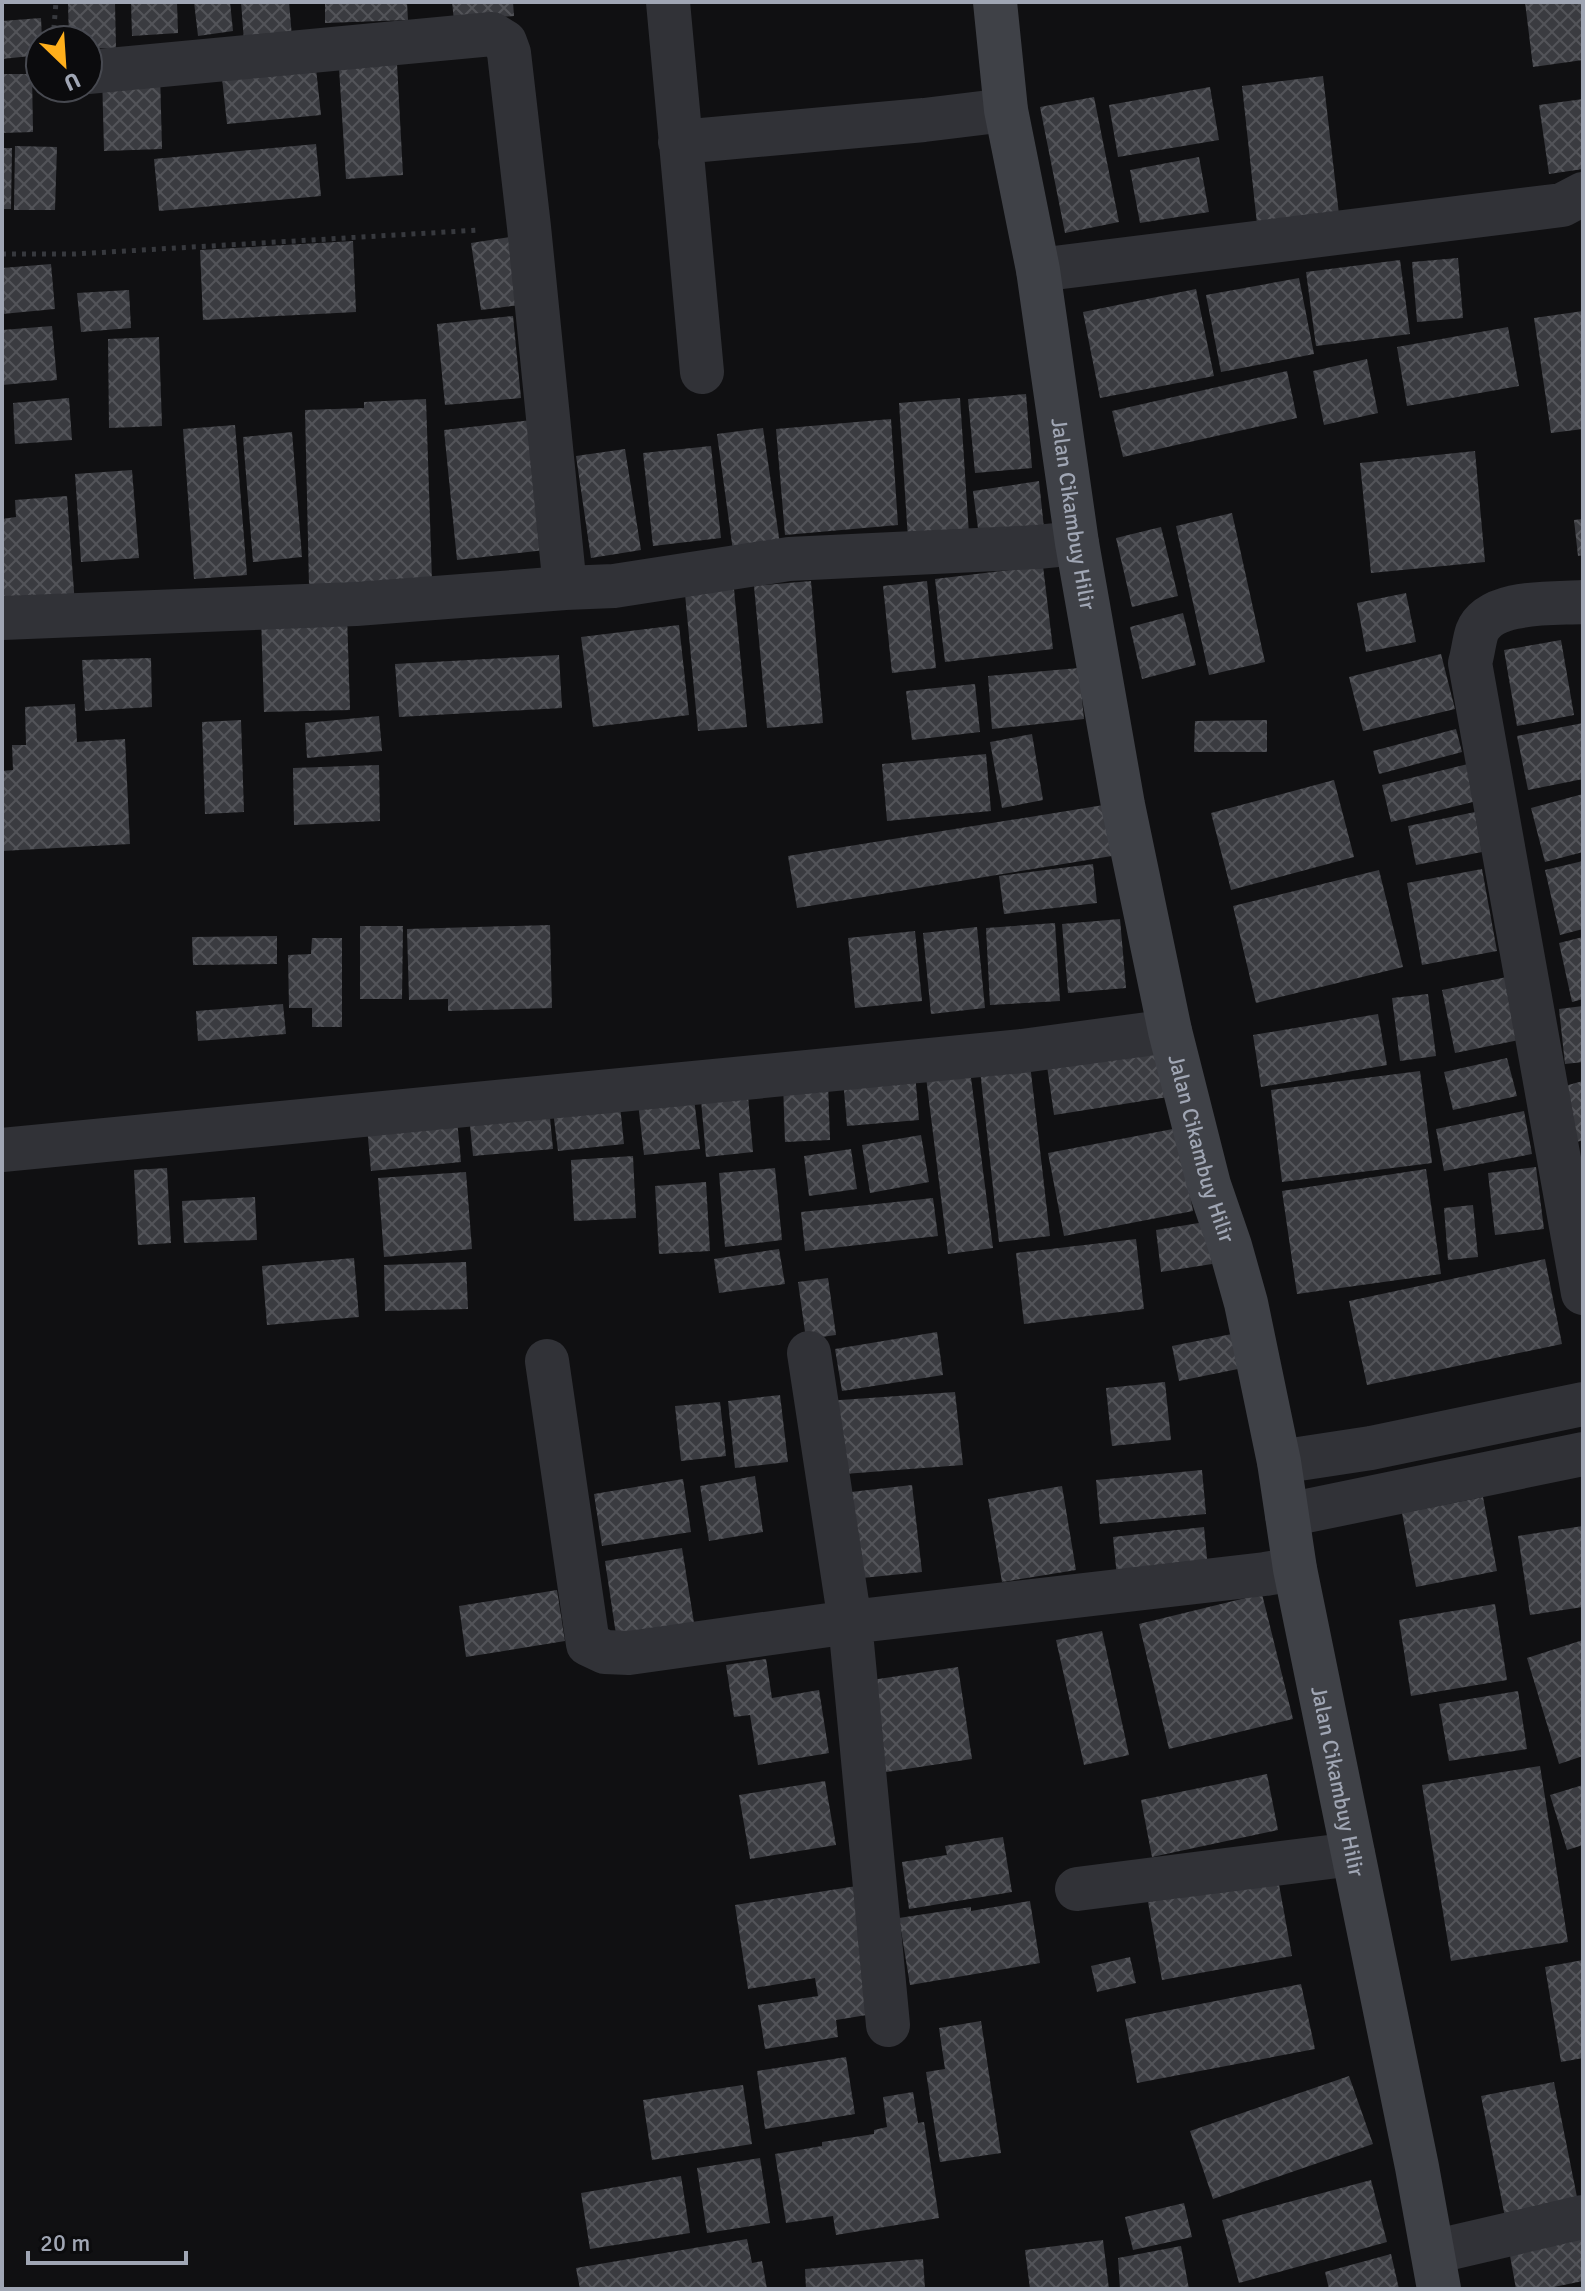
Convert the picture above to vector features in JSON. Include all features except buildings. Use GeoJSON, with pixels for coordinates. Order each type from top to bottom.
{"type":"FeatureCollection","features":[{"type":"Feature","properties":{"kind":"street"},"geometry":{"type":"LineString","coordinates":[[668,2],[702,372]]}},
{"type":"Feature","properties":{"kind":"street","name":"Jalan Cikambuy Hilir"},"geometry":{"type":"LineString","coordinates":[[995,2],[1006,110],[1038,270],[1077,543],[1123,805],[1170,1031],[1209,1185],[1246,1303],[1279,1462],[1295,1569],[1436,2271]]}},
{"type":"Feature","properties":{"kind":"street"},"geometry":{"type":"LineString","coordinates":[[104,70],[492,34],[505,42],[509,53],[529,227],[565,588]]}},
{"type":"Feature","properties":{"kind":"street"},"geometry":{"type":"LineString","coordinates":[[680,142],[1006,110]]}},
{"type":"Feature","properties":{"kind":"street"},"geometry":{"type":"LineString","coordinates":[[1038,270],[1562,205],[1583,194]]}},
{"type":"Feature","properties":{"kind":"street"},"geometry":{"type":"LineString","coordinates":[[2,618],[356,604],[629,585],[789,559],[1077,543]]}},
{"type":"Feature","properties":{"kind":"street"},"geometry":{"type":"LineString","coordinates":[[1583,602],[1521,606],[1490,615],[1478,630],[1470,663],[1583,1293]]}},
{"type":"Feature","properties":{"kind":"street"},"geometry":{"type":"LineString","coordinates":[[2,1150],[1022,1051],[1170,1031]]}},
{"type":"Feature","properties":{"kind":"street"},"geometry":{"type":"LineString","coordinates":[[809,1353],[850,1622],[888,2025]]}},
{"type":"Feature","properties":{"kind":"street"},"geometry":{"type":"LineString","coordinates":[[547,1361],[588,1644],[605,1652],[629,1653],[850,1622],[1295,1569]]}},
{"type":"Feature","properties":{"kind":"street"},"geometry":{"type":"LineString","coordinates":[[1279,1462],[1371,1448],[1583,1404]]}},
{"type":"Feature","properties":{"kind":"street"},"geometry":{"type":"LineString","coordinates":[[1287,1515],[1583,1454]]}},
{"type":"Feature","properties":{"kind":"street"},"geometry":{"type":"LineString","coordinates":[[1077,1889],[1353,1854]]}},
{"type":"Feature","properties":{"kind":"street"},"geometry":{"type":"LineString","coordinates":[[1436,2271],[1583,2217]]}},
{"type":"Feature","properties":{"kind":"path"},"geometry":{"type":"LineString","coordinates":[[54,24],[56,2]]}},
{"type":"Feature","properties":{"kind":"path"},"geometry":{"type":"LineString","coordinates":[[2,254],[75,254],[529,227]]}}]}
